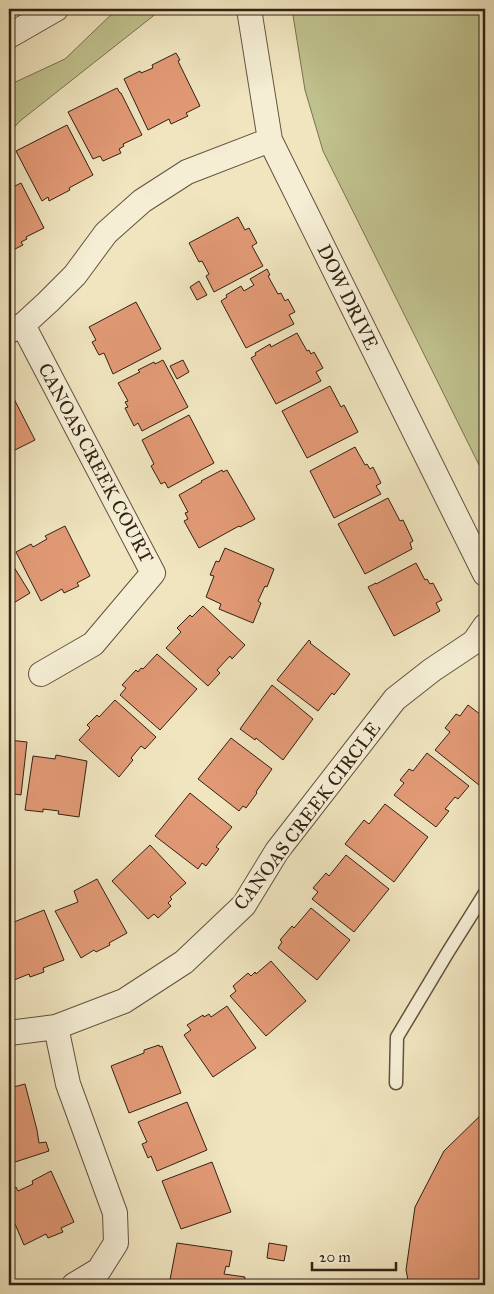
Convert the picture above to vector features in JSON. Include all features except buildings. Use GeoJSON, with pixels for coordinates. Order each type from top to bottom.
{"type":"FeatureCollection","features":[{"type":"Feature","properties":{"kind":"street"},"geometry":{"type":"LineString","coordinates":[[9,36],[56,9]]}},
{"type":"Feature","properties":{"kind":"street","name":"DOW DRIVE"},"geometry":{"type":"LineString","coordinates":[[249,9],[270,140],[485,574]]}},
{"type":"Feature","properties":{"kind":"street"},"geometry":{"type":"LineString","coordinates":[[16,328],[48,302],[75,275],[106,233],[142,201],[187,172],[270,140]]}},
{"type":"Feature","properties":{"kind":"street","name":"CANOAS CREEK COURT"},"geometry":{"type":"LineString","coordinates":[[16,328],[153,573],[93,644],[41,674]]}},
{"type":"Feature","properties":{"kind":"street","name":"CANOAS CREEK CIRCLE"},"geometry":{"type":"LineString","coordinates":[[9,1033],[56,1027],[124,1001],[184,962],[244,904],[277,851],[395,699],[432,670],[474,642],[485,626]]}},
{"type":"Feature","properties":{"kind":"street"},"geometry":{"type":"LineString","coordinates":[[56,1027],[68,1084],[115,1213],[116,1243],[99,1270],[74,1285]]}},
{"type":"Feature","properties":{"kind":"lane"},"geometry":{"type":"LineString","coordinates":[[396,1083],[397,1037],[485,893]]}},
{"type":"Feature","properties":{"kind":"green space"},"geometry":{"type":"Polygon","coordinates":[[[117,9],[162,9],[20,121],[9,133],[9,85],[65,59],[117,9]]]}},
{"type":"Feature","properties":{"kind":"green space"},"geometry":{"type":"Polygon","coordinates":[[[292,9],[485,9],[485,477],[323,151],[305,90],[292,9]]]}}]}
